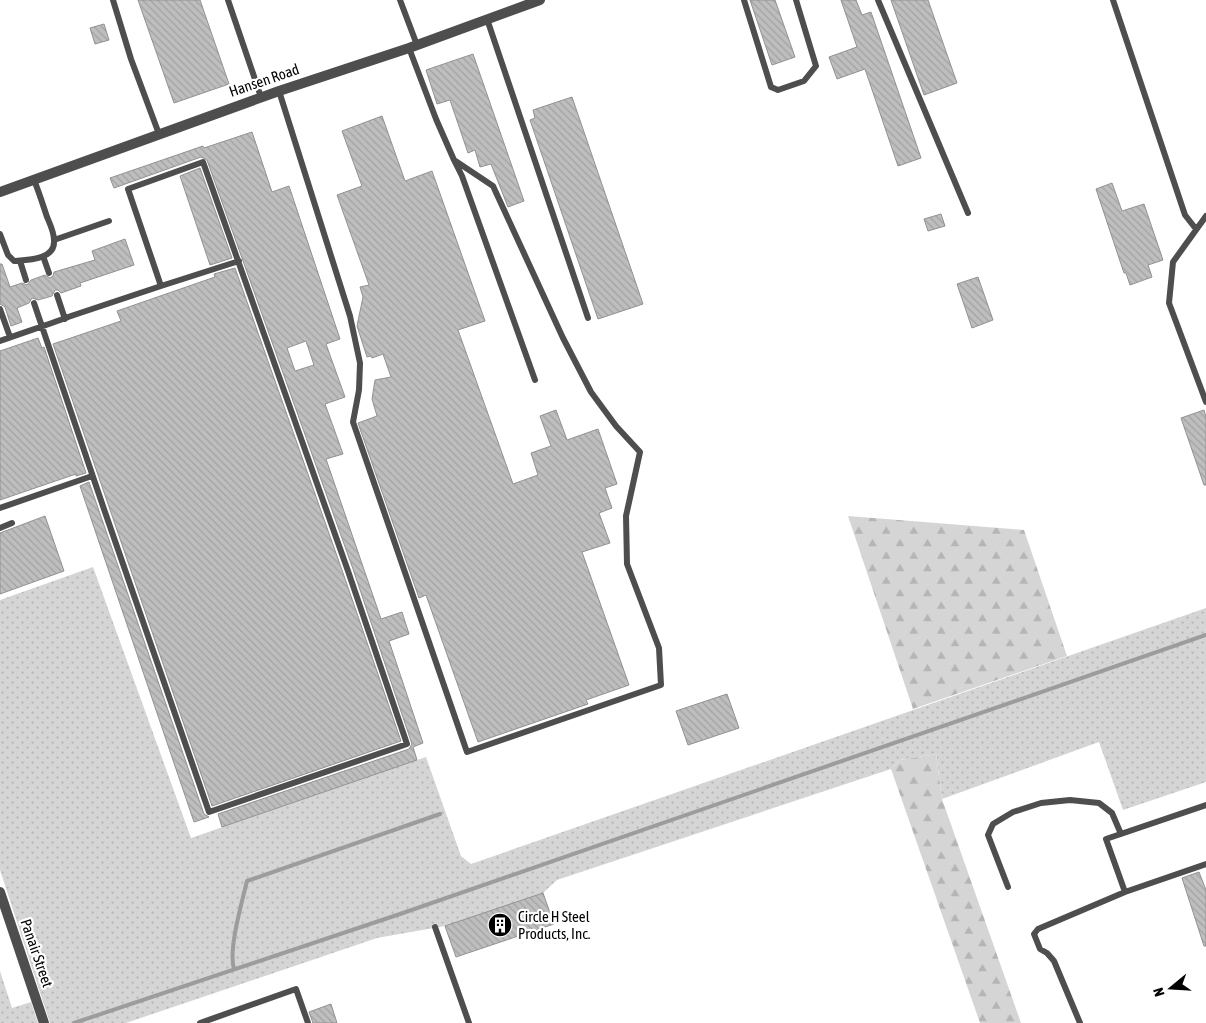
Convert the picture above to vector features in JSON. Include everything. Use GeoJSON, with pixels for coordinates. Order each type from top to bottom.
{"type":"FeatureCollection","features":[{"type":"Feature","properties":{"kind":"street","name":"Hansen Road"},"geometry":{"type":"LineString","coordinates":[[0,192],[279,90],[413,47],[540,0]]}},
{"type":"Feature","properties":{"kind":"street","name":"Panair Street"},"geometry":{"type":"LineString","coordinates":[[0,892],[4,915],[44,1023]]}},
{"type":"Feature","properties":{"kind":"lane"},"geometry":{"type":"LineString","coordinates":[[113,0],[131,59],[159,134]]}},
{"type":"Feature","properties":{"kind":"lane"},"geometry":{"type":"LineString","coordinates":[[228,0],[261,97]]}},
{"type":"Feature","properties":{"kind":"lane"},"geometry":{"type":"LineString","coordinates":[[400,0],[436,119],[462,176],[535,380]]}},
{"type":"Feature","properties":{"kind":"lane"},"geometry":{"type":"LineString","coordinates":[[744,0],[771,87],[778,90],[804,81],[816,66],[796,0]]}},
{"type":"Feature","properties":{"kind":"lane"},"geometry":{"type":"LineString","coordinates":[[878,0],[968,213]]}},
{"type":"Feature","properties":{"kind":"lane"},"geometry":{"type":"LineString","coordinates":[[1113,0],[1185,215],[1196,229]]}},
{"type":"Feature","properties":{"kind":"lane"},"geometry":{"type":"LineString","coordinates":[[487,20],[588,318]]}},
{"type":"Feature","properties":{"kind":"lane"},"geometry":{"type":"LineString","coordinates":[[279,90],[350,316],[360,363],[359,390],[353,422],[467,752],[661,685],[659,648],[627,564],[626,516],[640,452],[616,426],[591,392],[563,338],[493,186],[454,160]]}},
{"type":"Feature","properties":{"kind":"lane"},"geometry":{"type":"LineString","coordinates":[[34,303],[209,812],[407,744],[345,561],[202,162],[128,189],[161,286]]}},
{"type":"Feature","properties":{"kind":"lane"},"geometry":{"type":"LineString","coordinates":[[0,234],[8,255],[14,260],[30,261],[43,256],[53,246],[54,240],[34,180]]}},
{"type":"Feature","properties":{"kind":"lane"},"geometry":{"type":"LineString","coordinates":[[1206,216],[1173,262],[1169,303],[1206,402]]}},
{"type":"Feature","properties":{"kind":"lane"},"geometry":{"type":"LineString","coordinates":[[54,240],[109,221]]}},
{"type":"Feature","properties":{"kind":"lane"},"geometry":{"type":"LineString","coordinates":[[43,256],[49,273]]}},
{"type":"Feature","properties":{"kind":"lane"},"geometry":{"type":"LineString","coordinates":[[20,260],[26,280]]}},
{"type":"Feature","properties":{"kind":"lane"},"geometry":{"type":"LineString","coordinates":[[0,341],[239,261]]}},
{"type":"Feature","properties":{"kind":"lane"},"geometry":{"type":"LineString","coordinates":[[57,295],[65,319]]}},
{"type":"Feature","properties":{"kind":"lane"},"geometry":{"type":"LineString","coordinates":[[0,309],[10,337]]}},
{"type":"Feature","properties":{"kind":"lane"},"geometry":{"type":"LineString","coordinates":[[0,508],[92,476]]}},
{"type":"Feature","properties":{"kind":"lane"},"geometry":{"type":"LineString","coordinates":[[0,528],[12,523]]}},
{"type":"Feature","properties":{"kind":"lane"},"geometry":{"type":"LineString","coordinates":[[1008,887],[988,835],[993,824],[1013,812],[1041,802],[1070,800],[1099,804],[1112,813],[1121,834]]}},
{"type":"Feature","properties":{"kind":"lane"},"geometry":{"type":"LineString","coordinates":[[1125,892],[1106,839],[1206,806]]}},
{"type":"Feature","properties":{"kind":"lane"},"geometry":{"type":"LineString","coordinates":[[1080,1023],[1054,961],[1047,953],[1040,949],[1034,934],[1038,929],[1125,892],[1206,864]]}},
{"type":"Feature","properties":{"kind":"lane"},"geometry":{"type":"LineString","coordinates":[[435,927],[469,1023]]}},
{"type":"Feature","properties":{"kind":"lane"},"geometry":{"type":"LineString","coordinates":[[200,1023],[296,989],[308,1023]]}},
{"type":"Feature","properties":{"kind":"green space"},"geometry":{"type":"Polygon","coordinates":[[[848,516],[1024,530],[1067,656],[913,709],[848,516]]]}},
{"type":"Feature","properties":{"kind":"green space"},"geometry":{"type":"Polygon","coordinates":[[[93,567],[191,838],[426,757],[461,856],[471,864],[1206,608],[1206,782],[1123,810],[1099,742],[942,799],[936,754],[900,760],[891,769],[557,880],[543,893],[445,926],[377,938],[126,1023],[50,1023],[0,870],[0,600],[93,567]]]}},
{"type":"Feature","properties":{"kind":"green space"},"geometry":{"type":"Polygon","coordinates":[[[936,754],[942,799],[1021,1023],[980,1023],[891,769],[900,760],[936,754]]]}},
{"type":"Feature","properties":{"kind":"green space"},"geometry":{"type":"Polygon","coordinates":[[[0,971],[12,1008],[31,1002],[38,1023],[0,1023],[0,971]]]}},
{"type":"Feature","properties":{"kind":"building"},"geometry":{"type":"Polygon","coordinates":[[[138,0],[200,0],[229,84],[174,103],[138,0]]]}},
{"type":"Feature","properties":{"kind":"building"},"geometry":{"type":"Polygon","coordinates":[[[750,0],[775,0],[795,57],[772,65],[750,0]]]}},
{"type":"Feature","properties":{"kind":"building"},"geometry":{"type":"Polygon","coordinates":[[[841,0],[856,0],[862,15],[871,12],[921,158],[898,166],[865,69],[837,79],[829,57],[857,47],[841,0]]]}},
{"type":"Feature","properties":{"kind":"building"},"geometry":{"type":"Polygon","coordinates":[[[891,0],[928,0],[957,83],[924,95],[891,0]]]}},
{"type":"Feature","properties":{"kind":"building"},"geometry":{"type":"Polygon","coordinates":[[[104,24],[109,40],[95,44],[90,28],[104,24]]]}},
{"type":"Feature","properties":{"kind":"building"},"geometry":{"type":"Polygon","coordinates":[[[473,54],[524,201],[508,207],[491,164],[480,167],[475,150],[468,153],[450,100],[437,104],[426,70],[473,54]]]}},
{"type":"Feature","properties":{"kind":"building"},"geometry":{"type":"Polygon","coordinates":[[[572,97],[643,304],[598,319],[530,120],[535,118],[533,110],[572,97]]]}},
{"type":"Feature","properties":{"kind":"building"},"geometry":{"type":"Polygon","coordinates":[[[382,116],[405,181],[432,171],[485,321],[458,330],[513,484],[538,475],[531,453],[551,446],[540,416],[556,410],[567,440],[598,429],[617,484],[605,488],[612,508],[599,513],[610,543],[582,552],[629,685],[586,700],[588,704],[478,742],[426,595],[419,598],[358,423],[377,416],[372,399],[375,380],[391,377],[383,354],[372,358],[371,356],[367,357],[357,326],[363,297],[360,287],[369,285],[337,195],[362,186],[342,131],[382,116]]]}},
{"type":"Feature","properties":{"kind":"building"},"geometry":{"type":"Polygon","coordinates":[[[252,132],[272,192],[289,186],[340,339],[326,344],[345,397],[325,404],[343,454],[326,459],[381,619],[402,612],[409,634],[389,641],[423,743],[413,747],[417,760],[222,827],[218,814],[409,749],[412,744],[353,569],[207,160],[201,157],[114,188],[110,178],[203,146],[204,148],[252,132]],[[306,341],[287,348],[295,371],[314,365],[306,341]]]}},
{"type":"Feature","properties":{"kind":"building"},"geometry":{"type":"Polygon","coordinates":[[[200,168],[232,258],[210,265],[180,176],[200,168]]]}},
{"type":"Feature","properties":{"kind":"building"},"geometry":{"type":"Polygon","coordinates":[[[1112,183],[1122,211],[1144,204],[1163,260],[1148,265],[1152,277],[1130,285],[1126,273],[1124,273],[1096,189],[1112,183]]]}},
{"type":"Feature","properties":{"kind":"building"},"geometry":{"type":"Polygon","coordinates":[[[941,214],[945,226],[928,231],[924,219],[941,214]]]}},
{"type":"Feature","properties":{"kind":"building"},"geometry":{"type":"Polygon","coordinates":[[[125,239],[134,265],[80,283],[81,286],[61,293],[55,290],[52,296],[38,300],[32,298],[29,303],[17,308],[22,322],[11,326],[5,307],[0,304],[0,264],[2,264],[10,287],[22,283],[27,285],[31,280],[45,275],[50,278],[54,272],[95,260],[92,251],[125,239]]]}},
{"type":"Feature","properties":{"kind":"building"},"geometry":{"type":"Polygon","coordinates":[[[235,268],[401,741],[212,806],[53,344],[121,321],[117,311],[215,277],[214,274],[235,268]]]}},
{"type":"Feature","properties":{"kind":"building"},"geometry":{"type":"Polygon","coordinates":[[[978,277],[993,320],[972,328],[957,284],[978,277]]]}},
{"type":"Feature","properties":{"kind":"building"},"geometry":{"type":"Polygon","coordinates":[[[38,338],[42,348],[44,347],[86,473],[76,476],[76,474],[0,500],[0,351],[38,338]]]}},
{"type":"Feature","properties":{"kind":"building"},"geometry":{"type":"Polygon","coordinates":[[[1204,410],[1206,417],[1206,485],[1204,485],[1181,418],[1204,410]]]}},
{"type":"Feature","properties":{"kind":"building"},"geometry":{"type":"Polygon","coordinates":[[[89,482],[204,814],[209,817],[194,822],[80,486],[89,482]]]}},
{"type":"Feature","properties":{"kind":"building"},"geometry":{"type":"Polygon","coordinates":[[[45,516],[64,571],[0,594],[0,533],[45,516]]]}},
{"type":"Feature","properties":{"kind":"building"},"geometry":{"type":"Polygon","coordinates":[[[727,694],[739,728],[688,745],[676,711],[727,694]]]}},
{"type":"Feature","properties":{"kind":"building"},"geometry":{"type":"Polygon","coordinates":[[[1199,872],[1206,890],[1206,946],[1204,946],[1182,878],[1199,872]]]}},
{"type":"Feature","properties":{"kind":"building","name":"Circle H Steel Products, Inc."},"geometry":{"type":"Polygon","coordinates":[[[543,893],[554,924],[456,957],[445,926],[543,893]]]}},
{"type":"Feature","properties":{"kind":"building"},"geometry":{"type":"Polygon","coordinates":[[[331,1004],[337,1023],[313,1023],[309,1012],[331,1004]]]}},
{"type":"Feature","properties":{"kind":"waterway"},"geometry":{"type":"LineString","coordinates":[[74,1023],[400,914],[1206,635]]}},
{"type":"Feature","properties":{"kind":"waterway"},"geometry":{"type":"LineString","coordinates":[[234,969],[234,938],[247,881],[440,814]]}},
{"type":"Feature","properties":{"kind":"place","name":"Circle H Steel Products, Inc."},"geometry":{"type":"Point","coordinates":[500,925]}}]}
